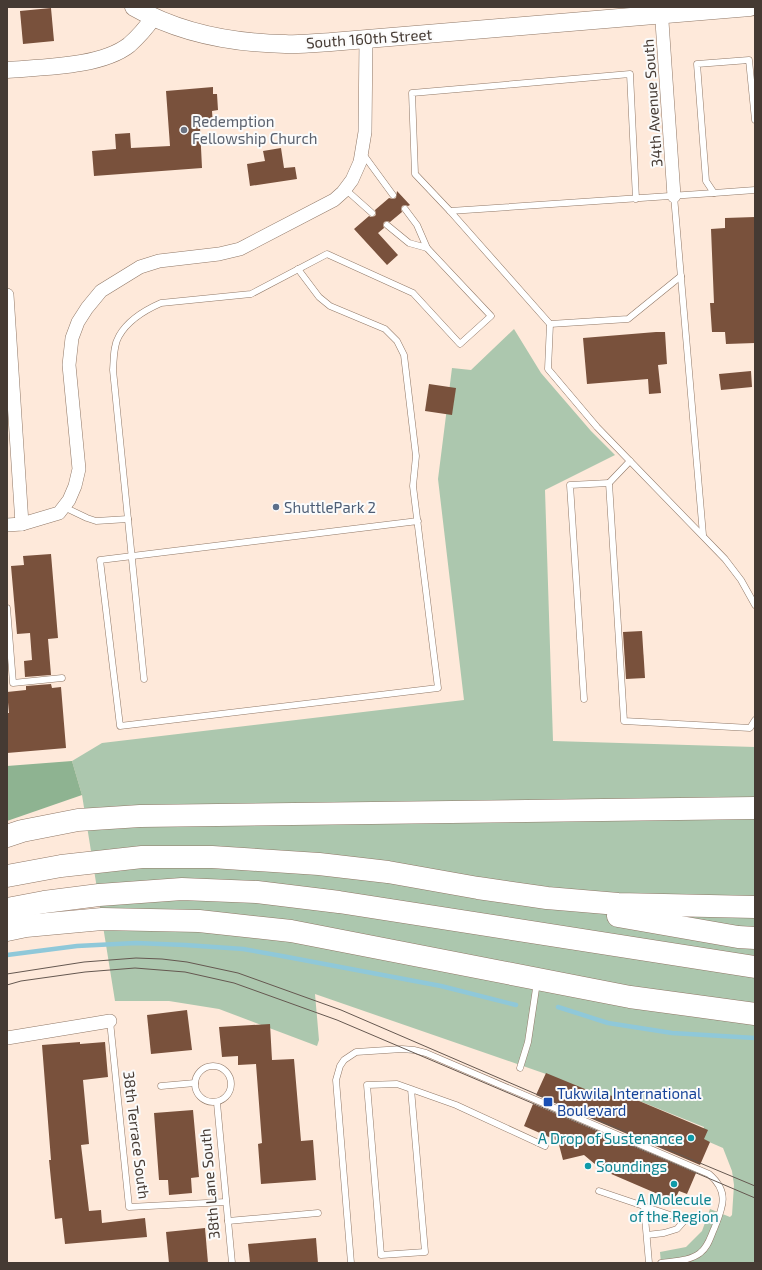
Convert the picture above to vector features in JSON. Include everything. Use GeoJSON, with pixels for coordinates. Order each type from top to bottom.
{"type":"FeatureCollection","features":[{"type":"Feature","properties":{"kind":"highway"},"geometry":{"type":"LineString","coordinates":[[7,836],[22,831],[78,820],[140,816],[755,808]]}},
{"type":"Feature","properties":{"kind":"highway"},"geometry":{"type":"LineString","coordinates":[[7,876],[61,866],[142,857],[212,857],[319,864],[388,872],[547,898],[618,904],[755,907]]}},
{"type":"Feature","properties":{"kind":"highway"},"geometry":{"type":"LineString","coordinates":[[7,909],[44,902],[99,895],[182,889],[257,892],[339,902],[755,967]]}},
{"type":"Feature","properties":{"kind":"highway"},"geometry":{"type":"LineString","coordinates":[[547,898],[612,915],[738,937],[755,938]]}},
{"type":"Feature","properties":{"kind":"highway"},"geometry":{"type":"LineString","coordinates":[[7,930],[26,926],[102,920],[199,921],[291,931],[630,997],[755,1014]]}},
{"type":"Feature","properties":{"kind":"main road","name":"South 160th Street"},"geometry":{"type":"LineString","coordinates":[[134,7],[153,18],[191,31],[240,41],[286,44],[366,39],[662,10],[750,7]]}},
{"type":"Feature","properties":{"kind":"street","name":"34th Avenue South"},"geometry":{"type":"LineString","coordinates":[[662,10],[674,196]]}},
{"type":"Feature","properties":{"kind":"street"},"geometry":{"type":"LineString","coordinates":[[7,70],[81,64],[112,54],[128,46],[141,34],[153,18]]}},
{"type":"Feature","properties":{"kind":"street"},"geometry":{"type":"LineString","coordinates":[[7,525],[22,524],[59,513],[69,500],[75,486],[79,469],[69,365],[72,338],[78,322],[101,291],[140,267],[159,261],[219,254],[240,249],[334,200],[352,180],[360,162],[365,132],[366,39]]}},
{"type":"Feature","properties":{"kind":"street"},"geometry":{"type":"LineString","coordinates":[[7,294],[22,524]]}},
{"type":"Feature","properties":{"kind":"street"},"geometry":{"type":"LineString","coordinates":[[7,1038],[110,1021]]}},
{"type":"Feature","properties":{"kind":"lane"},"geometry":{"type":"LineString","coordinates":[[714,193],[706,181],[698,64],[749,60],[755,120]]}},
{"type":"Feature","properties":{"kind":"lane"},"geometry":{"type":"LineString","coordinates":[[636,199],[630,74],[412,93],[415,174],[450,211],[550,324],[548,369],[597,427],[703,535],[733,568],[755,605]]}},
{"type":"Feature","properties":{"kind":"lane"},"geometry":{"type":"LineString","coordinates":[[362,153],[392,195]]}},
{"type":"Feature","properties":{"kind":"lane"},"geometry":{"type":"LineString","coordinates":[[345,189],[372,213]]}},
{"type":"Feature","properties":{"kind":"lane"},"geometry":{"type":"LineString","coordinates":[[450,211],[755,190]]}},
{"type":"Feature","properties":{"kind":"lane"},"geometry":{"type":"LineString","coordinates":[[674,196],[703,535]]}},
{"type":"Feature","properties":{"kind":"lane"},"geometry":{"type":"LineString","coordinates":[[144,679],[113,370],[114,352],[119,336],[131,321],[148,309],[161,303],[251,294],[327,254],[413,293],[460,344],[491,316],[427,248],[417,225],[405,209]]}},
{"type":"Feature","properties":{"kind":"lane"},"geometry":{"type":"LineString","coordinates":[[386,225],[408,243],[427,248]]}},
{"type":"Feature","properties":{"kind":"lane"},"geometry":{"type":"LineString","coordinates":[[298,269],[319,297],[330,306],[385,329],[397,341],[404,355],[416,456],[413,486],[418,521],[438,688],[120,726],[100,560],[418,521]]}},
{"type":"Feature","properties":{"kind":"lane"},"geometry":{"type":"LineString","coordinates":[[550,324],[628,319],[681,276]]}},
{"type":"Feature","properties":{"kind":"lane"},"geometry":{"type":"LineString","coordinates":[[584,699],[570,485],[609,483],[630,461]]}},
{"type":"Feature","properties":{"kind":"lane"},"geometry":{"type":"LineString","coordinates":[[609,483],[624,721],[750,728],[755,720]]}},
{"type":"Feature","properties":{"kind":"lane"},"geometry":{"type":"LineString","coordinates":[[64,507],[96,521],[128,519]]}},
{"type":"Feature","properties":{"kind":"lane"},"geometry":{"type":"LineString","coordinates":[[7,608],[14,683],[62,678]]}},
{"type":"Feature","properties":{"kind":"lane"},"geometry":{"type":"LineString","coordinates":[[520,1068],[528,1042],[537,980]]}},
{"type":"Feature","properties":{"kind":"lane","name":"38th Terrace South"},"geometry":{"type":"LineString","coordinates":[[110,1021],[129,1207],[226,1202]]}},
{"type":"Feature","properties":{"kind":"lane"},"geometry":{"type":"LineString","coordinates":[[351,1263],[336,1080],[337,1073],[344,1060],[356,1052],[402,1049],[426,1053],[709,1174],[719,1185],[722,1192],[723,1207],[706,1247],[693,1257],[661,1263]]}},
{"type":"Feature","properties":{"kind":"lane"},"geometry":{"type":"LineString","coordinates":[[211,1066],[217,1066],[223,1069],[228,1073],[231,1079],[232,1087],[229,1094],[224,1100],[217,1102],[210,1102],[202,1099],[198,1094],[195,1083],[203,1069],[211,1066]]}},
{"type":"Feature","properties":{"kind":"lane"},"geometry":{"type":"LineString","coordinates":[[161,1086],[195,1083]]}},
{"type":"Feature","properties":{"kind":"lane"},"geometry":{"type":"LineString","coordinates":[[411,1089],[425,1252],[381,1255],[367,1085],[397,1084],[456,1105],[546,1146]]}},
{"type":"Feature","properties":{"kind":"lane","name":"38th Lane South"},"geometry":{"type":"LineString","coordinates":[[217,1102],[232,1263]]}},
{"type":"Feature","properties":{"kind":"lane"},"geometry":{"type":"LineString","coordinates":[[599,1191],[685,1220],[677,1229],[664,1233],[647,1235]]}},
{"type":"Feature","properties":{"kind":"lane"},"geometry":{"type":"LineString","coordinates":[[644,1206],[649,1263]]}},
{"type":"Feature","properties":{"kind":"lane"},"geometry":{"type":"LineString","coordinates":[[228,1220],[318,1213]]}},
{"type":"Feature","properties":{"kind":"green space"},"geometry":{"type":"Polygon","coordinates":[[[514,329],[541,373],[591,431],[615,455],[545,490],[553,741],[755,747],[755,1263],[661,1263],[660,1252],[686,1247],[702,1231],[710,1209],[730,1217],[732,1215],[734,1185],[732,1171],[723,1148],[700,1138],[704,1127],[632,1098],[598,1095],[546,1074],[315,994],[319,1040],[317,1046],[219,1009],[169,1001],[115,1001],[82,795],[72,761],[102,743],[464,700],[438,479],[452,368],[471,370],[514,329]]]}},
{"type":"Feature","properties":{"kind":"green space"},"geometry":{"type":"Polygon","coordinates":[[[72,761],[82,795],[7,821],[7,766],[72,761]]]}},
{"type":"Feature","properties":{"kind":"building"},"geometry":{"type":"Polygon","coordinates":[[[51,8],[54,41],[23,44],[20,11],[51,8]]]}},
{"type":"Feature","properties":{"kind":"building","name":"Redemption Fellowship Church"},"geometry":{"type":"Polygon","coordinates":[[[213,87],[213,94],[217,94],[218,110],[212,111],[213,126],[200,127],[202,168],[94,176],[92,151],[116,149],[115,134],[130,133],[131,148],[170,146],[166,91],[213,87]]]}},
{"type":"Feature","properties":{"kind":"building"},"geometry":{"type":"Polygon","coordinates":[[[281,148],[284,168],[295,167],[297,179],[250,186],[247,164],[265,161],[263,151],[281,148]]]}},
{"type":"Feature","properties":{"kind":"building"},"geometry":{"type":"Polygon","coordinates":[[[397,191],[410,205],[402,206],[402,212],[390,222],[384,222],[384,228],[378,233],[398,255],[387,265],[354,229],[369,216],[375,216],[375,210],[389,198],[396,198],[397,191]]]}},
{"type":"Feature","properties":{"kind":"building"},"geometry":{"type":"Polygon","coordinates":[[[755,217],[755,343],[726,344],[725,332],[712,332],[710,303],[714,303],[711,229],[725,228],[725,218],[755,217]]]}},
{"type":"Feature","properties":{"kind":"building"},"geometry":{"type":"Polygon","coordinates":[[[665,332],[667,364],[658,365],[661,393],[649,394],[648,379],[587,384],[583,338],[665,332]]]}},
{"type":"Feature","properties":{"kind":"building"},"geometry":{"type":"Polygon","coordinates":[[[751,371],[752,387],[721,390],[719,374],[751,371]]]}},
{"type":"Feature","properties":{"kind":"building"},"geometry":{"type":"Polygon","coordinates":[[[429,384],[456,388],[452,415],[425,411],[429,384]]]}},
{"type":"Feature","properties":{"kind":"building"},"geometry":{"type":"Polygon","coordinates":[[[51,554],[58,638],[48,639],[51,675],[25,677],[24,661],[32,660],[30,633],[17,634],[11,566],[24,565],[23,556],[51,554]]]}},
{"type":"Feature","properties":{"kind":"building"},"geometry":{"type":"Polygon","coordinates":[[[642,631],[645,678],[626,679],[623,632],[642,631]]]}},
{"type":"Feature","properties":{"kind":"building"},"geometry":{"type":"Polygon","coordinates":[[[51,684],[52,688],[61,687],[66,748],[7,753],[7,713],[9,713],[7,692],[26,690],[26,686],[51,684]]]}},
{"type":"Feature","properties":{"kind":"building"},"geometry":{"type":"Polygon","coordinates":[[[187,1010],[192,1050],[151,1054],[147,1015],[187,1010]]]}},
{"type":"Feature","properties":{"kind":"building"},"geometry":{"type":"Polygon","coordinates":[[[270,1024],[272,1060],[294,1059],[301,1141],[313,1140],[316,1180],[261,1184],[258,1144],[262,1143],[256,1064],[238,1065],[238,1056],[222,1057],[219,1027],[270,1024]]]}},
{"type":"Feature","properties":{"kind":"building"},"geometry":{"type":"Polygon","coordinates":[[[80,1042],[80,1044],[105,1042],[108,1077],[83,1080],[89,1144],[81,1145],[89,1211],[101,1210],[102,1223],[145,1218],[147,1237],[65,1244],[62,1218],[55,1219],[49,1160],[51,1160],[42,1045],[80,1042]]]}},
{"type":"Feature","properties":{"kind":"building"},"geometry":{"type":"Polygon","coordinates":[[[546,1073],[597,1094],[632,1098],[708,1130],[704,1139],[710,1142],[700,1165],[536,1095],[546,1073]]]}},
{"type":"Feature","properties":{"kind":"building"},"geometry":{"type":"Polygon","coordinates":[[[533,1104],[696,1173],[687,1194],[679,1191],[674,1201],[602,1170],[584,1155],[563,1160],[558,1141],[524,1126],[533,1104]]]}},
{"type":"Feature","properties":{"kind":"building"},"geometry":{"type":"Polygon","coordinates":[[[193,1110],[199,1177],[191,1178],[192,1193],[169,1195],[168,1180],[159,1180],[154,1113],[193,1110]]]}},
{"type":"Feature","properties":{"kind":"building"},"geometry":{"type":"Polygon","coordinates":[[[205,1228],[208,1263],[169,1263],[166,1232],[205,1228]]]}},
{"type":"Feature","properties":{"kind":"building"},"geometry":{"type":"Polygon","coordinates":[[[316,1238],[318,1263],[250,1263],[248,1244],[316,1238]]]}},
{"type":"Feature","properties":{"kind":"waterway"},"geometry":{"type":"LineString","coordinates":[[7,955],[77,946],[136,943],[243,949],[441,986],[516,1005]]}},
{"type":"Feature","properties":{"kind":"waterway"},"geometry":{"type":"LineString","coordinates":[[558,1007],[608,1023],[672,1033],[755,1038]]}},
{"type":"Feature","properties":{"kind":"tram line"},"geometry":{"type":"LineString","coordinates":[[7,974],[84,962],[136,958],[187,962],[238,973],[341,1010],[573,1110],[755,1186]]}},
{"type":"Feature","properties":{"kind":"tram line"},"geometry":{"type":"LineString","coordinates":[[7,985],[21,981],[85,972],[135,968],[185,972],[234,983],[337,1020],[755,1198]]}},
{"type":"Feature","properties":{"kind":"place","name":"Redemption Fellowship Church"},"geometry":{"type":"Point","coordinates":[184,130]}},
{"type":"Feature","properties":{"kind":"place","name":"ShuttlePark 2"},"geometry":{"type":"Point","coordinates":[276,507]}},
{"type":"Feature","properties":{"kind":"place","name":"Tukwila International Boulevard"},"geometry":{"type":"Point","coordinates":[548,1102]}},
{"type":"Feature","properties":{"kind":"place","name":"A Drop of Sustenance"},"geometry":{"type":"Point","coordinates":[691,1138]}},
{"type":"Feature","properties":{"kind":"place","name":"Soundings"},"geometry":{"type":"Point","coordinates":[588,1166]}},
{"type":"Feature","properties":{"kind":"place","name":"A Molecule of the Region"},"geometry":{"type":"Point","coordinates":[674,1184]}}]}
